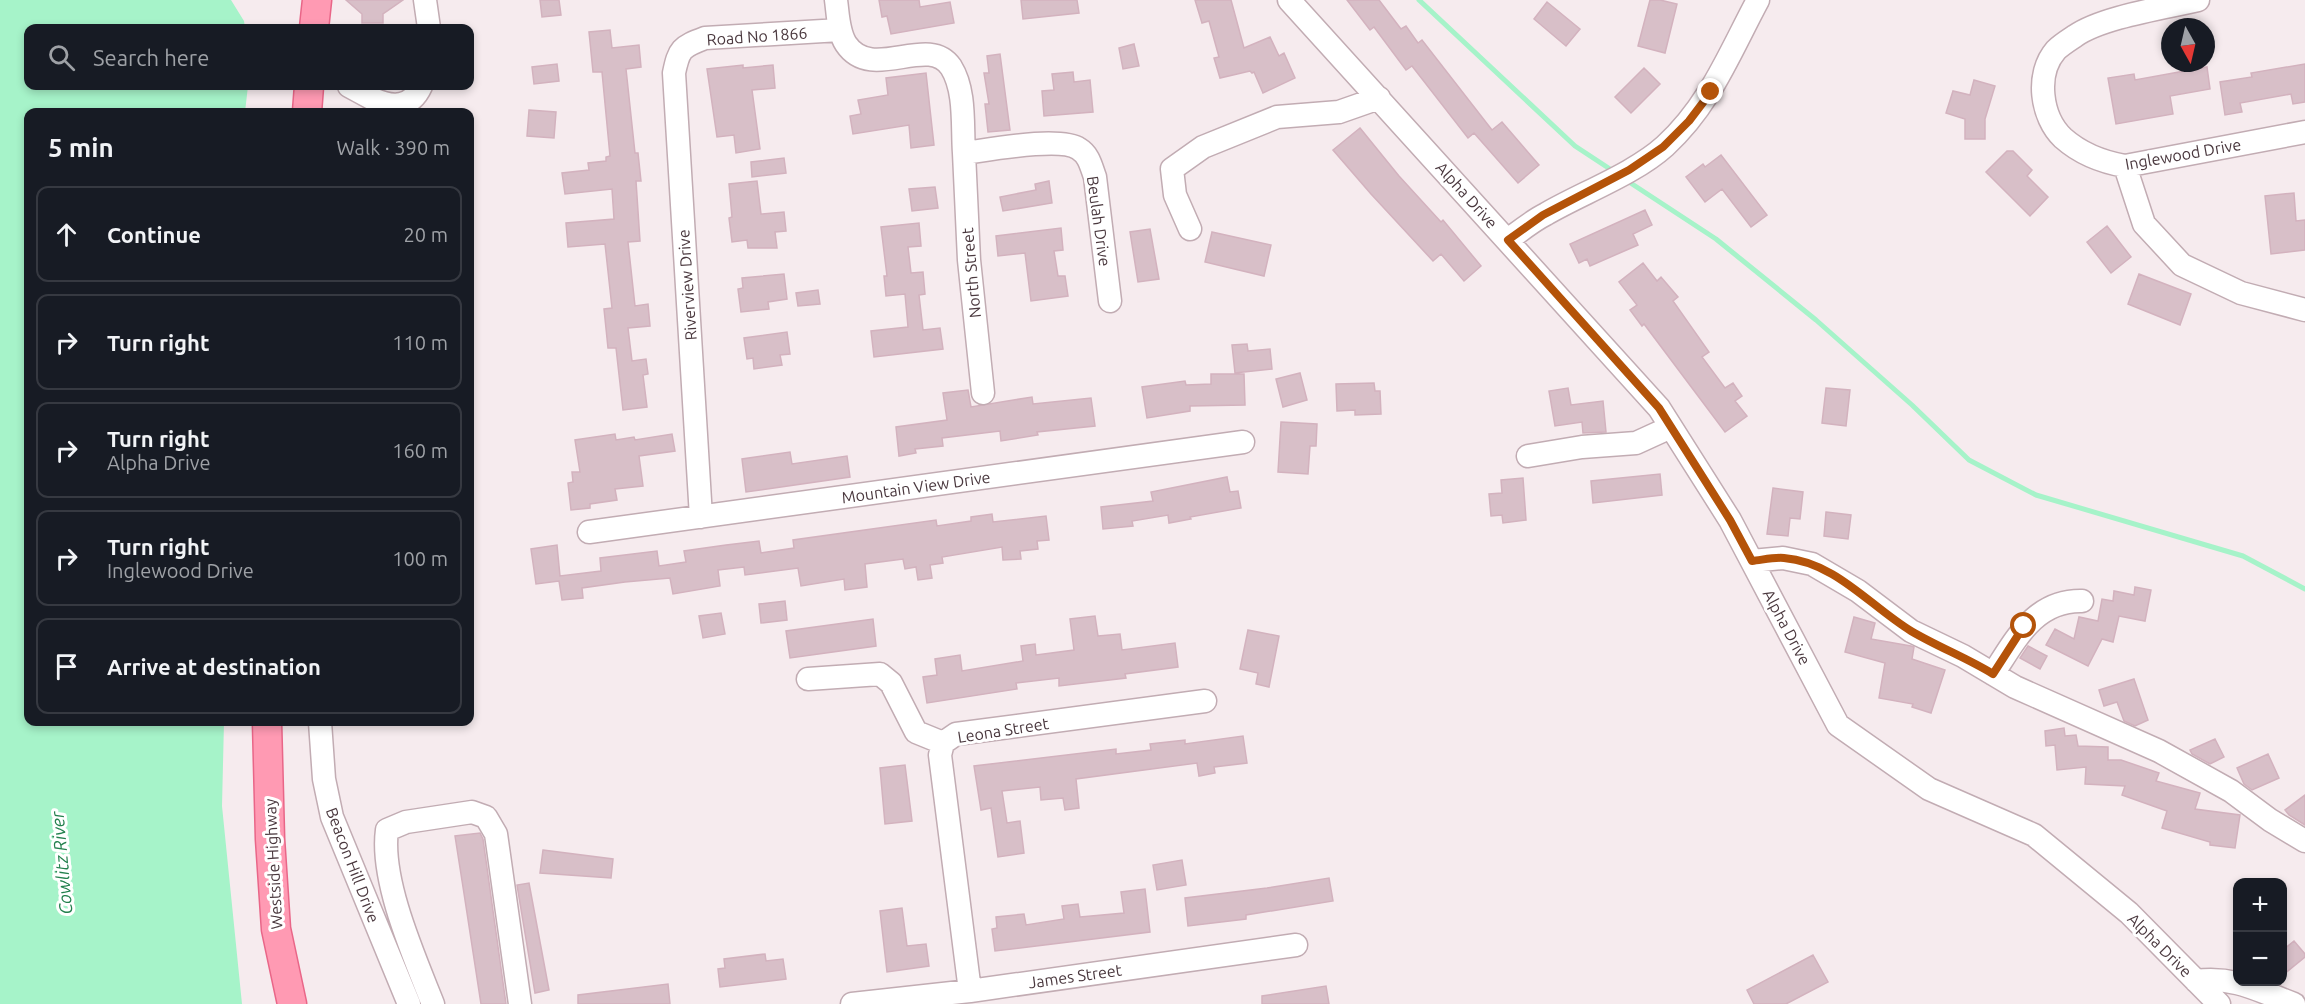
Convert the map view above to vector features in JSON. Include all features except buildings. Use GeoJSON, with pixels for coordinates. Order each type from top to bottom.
{"type":"FeatureCollection","features":[{"type":"Feature","properties":{"kind":"main road"},"geometry":{"type":"LineString","coordinates":[[314,24],[317,0]]}},
{"type":"Feature","properties":{"kind":"main road"},"geometry":{"type":"LineString","coordinates":[[307,108],[309,90]]}},
{"type":"Feature","properties":{"kind":"main road","name":"Westside Highway"},"geometry":{"type":"LineString","coordinates":[[267,726],[270,839],[276,929],[292,1004]]}},
{"type":"Feature","properties":{"kind":"street"},"geometry":{"type":"LineString","coordinates":[[425,0],[428,24]]}},
{"type":"Feature","properties":{"kind":"street"},"geometry":{"type":"LineString","coordinates":[[836,0],[840,30],[847,45],[861,58],[882,61],[920,55],[937,55],[950,66],[961,96],[964,153]]}},
{"type":"Feature","properties":{"kind":"street","name":"Alpha Drive"},"geometry":{"type":"LineString","coordinates":[[1289,0],[1659,408],[1730,520],[1839,725],[1929,789],[2034,835],[2129,913],[2219,1004]]}},
{"type":"Feature","properties":{"kind":"street"},"geometry":{"type":"LineString","coordinates":[[1508,240],[1543,215],[1629,170],[1663,147],[1689,121],[1711,92],[1758,0]]}},
{"type":"Feature","properties":{"kind":"street","name":"Inglewood Drive"},"geometry":{"type":"LineString","coordinates":[[2198,0],[2120,17],[2077,34],[2056,50],[2043,74],[2044,108],[2062,137],[2086,154],[2104,162],[2125,166],[2305,132]]}},
{"type":"Feature","properties":{"kind":"street","name":"Road No 1866"},"geometry":{"type":"LineString","coordinates":[[678,54],[686,45],[705,38],[840,30]]}},
{"type":"Feature","properties":{"kind":"street","name":"Riverview Drive"},"geometry":{"type":"LineString","coordinates":[[678,54],[674,73],[701,517]]}},
{"type":"Feature","properties":{"kind":"street"},"geometry":{"type":"LineString","coordinates":[[355,90],[378,106],[398,106],[413,98],[418,90]]}},
{"type":"Feature","properties":{"kind":"street"},"geometry":{"type":"LineString","coordinates":[[1190,229],[1174,195],[1172,169],[1203,147],[1277,117],[1339,112],[1379,98]]}},
{"type":"Feature","properties":{"kind":"street","name":"Beulah Drive"},"geometry":{"type":"LineString","coordinates":[[964,153],[1059,143],[1078,148],[1088,158],[1095,177],[1110,301]]}},
{"type":"Feature","properties":{"kind":"street","name":"North Street"},"geometry":{"type":"LineString","coordinates":[[964,153],[969,260],[983,393]]}},
{"type":"Feature","properties":{"kind":"street"},"geometry":{"type":"LineString","coordinates":[[2125,166],[2144,224],[2182,265],[2241,293],[2305,310]]}},
{"type":"Feature","properties":{"kind":"street"},"geometry":{"type":"LineString","coordinates":[[1528,456],[1582,447],[1636,443],[1671,427]]}},
{"type":"Feature","properties":{"kind":"street","name":"Mountain View Drive"},"geometry":{"type":"LineString","coordinates":[[589,532],[1243,442]]}},
{"type":"Feature","properties":{"kind":"street"},"geometry":{"type":"LineString","coordinates":[[1752,561],[1783,558],[1812,564],[1858,591],[1911,631],[1964,656],[2015,687],[2159,751],[2231,790],[2270,820],[2305,841]]}},
{"type":"Feature","properties":{"kind":"street"},"geometry":{"type":"LineString","coordinates":[[1993,674],[2024,626],[2043,612],[2066,601],[2082,601]]}},
{"type":"Feature","properties":{"kind":"street"},"geometry":{"type":"LineString","coordinates":[[808,679],[880,674],[891,682],[916,732],[943,743]]}},
{"type":"Feature","properties":{"kind":"street","name":"Leona Street"},"geometry":{"type":"LineString","coordinates":[[970,991],[940,755],[943,743],[956,734],[1205,701]]}},
{"type":"Feature","properties":{"kind":"street","name":"Beacon Hill Drive"},"geometry":{"type":"LineString","coordinates":[[321,726],[324,780],[332,817],[409,1004]]}},
{"type":"Feature","properties":{"kind":"street"},"geometry":{"type":"LineString","coordinates":[[433,1004],[406,935],[388,871],[385,847],[387,830],[406,822],[472,812],[486,817],[496,834],[520,1004]]}},
{"type":"Feature","properties":{"kind":"street","name":"James Street"},"geometry":{"type":"LineString","coordinates":[[852,1004],[970,991],[1296,945]]}},
{"type":"Feature","properties":{"kind":"street"},"geometry":{"type":"LineString","coordinates":[[2196,981],[2218,978],[2255,988],[2294,1004]]}},
{"type":"Feature","properties":{"kind":"water","name":"Cowlitz River"},"geometry":{"type":"Polygon","coordinates":[[[0,0],[231,0],[244,24],[24,24],[24,90],[248,90],[245,108],[24,108],[24,726],[224,726],[222,806],[242,1004],[0,1004],[0,0]]]}},
{"type":"Feature","properties":{"kind":"waterway"},"geometry":{"type":"LineString","coordinates":[[1419,0],[1575,146],[1613,171]]}},
{"type":"Feature","properties":{"kind":"waterway"},"geometry":{"type":"LineString","coordinates":[[1626,180],[1716,239],[1816,320],[1912,405],[1969,460],[2036,495],[2243,556],[2305,589]]}},
{"type":"Feature","properties":{"kind":"route"},"geometry":{"type":"LineString","coordinates":[[1711,92],[1689,121],[1663,147],[1629,170],[1543,215],[1508,240],[1659,408],[1730,520],[1752,561],[1783,558],[1812,564],[1858,591],[1911,631],[1964,656],[1993,674],[2024,626]]}}]}
